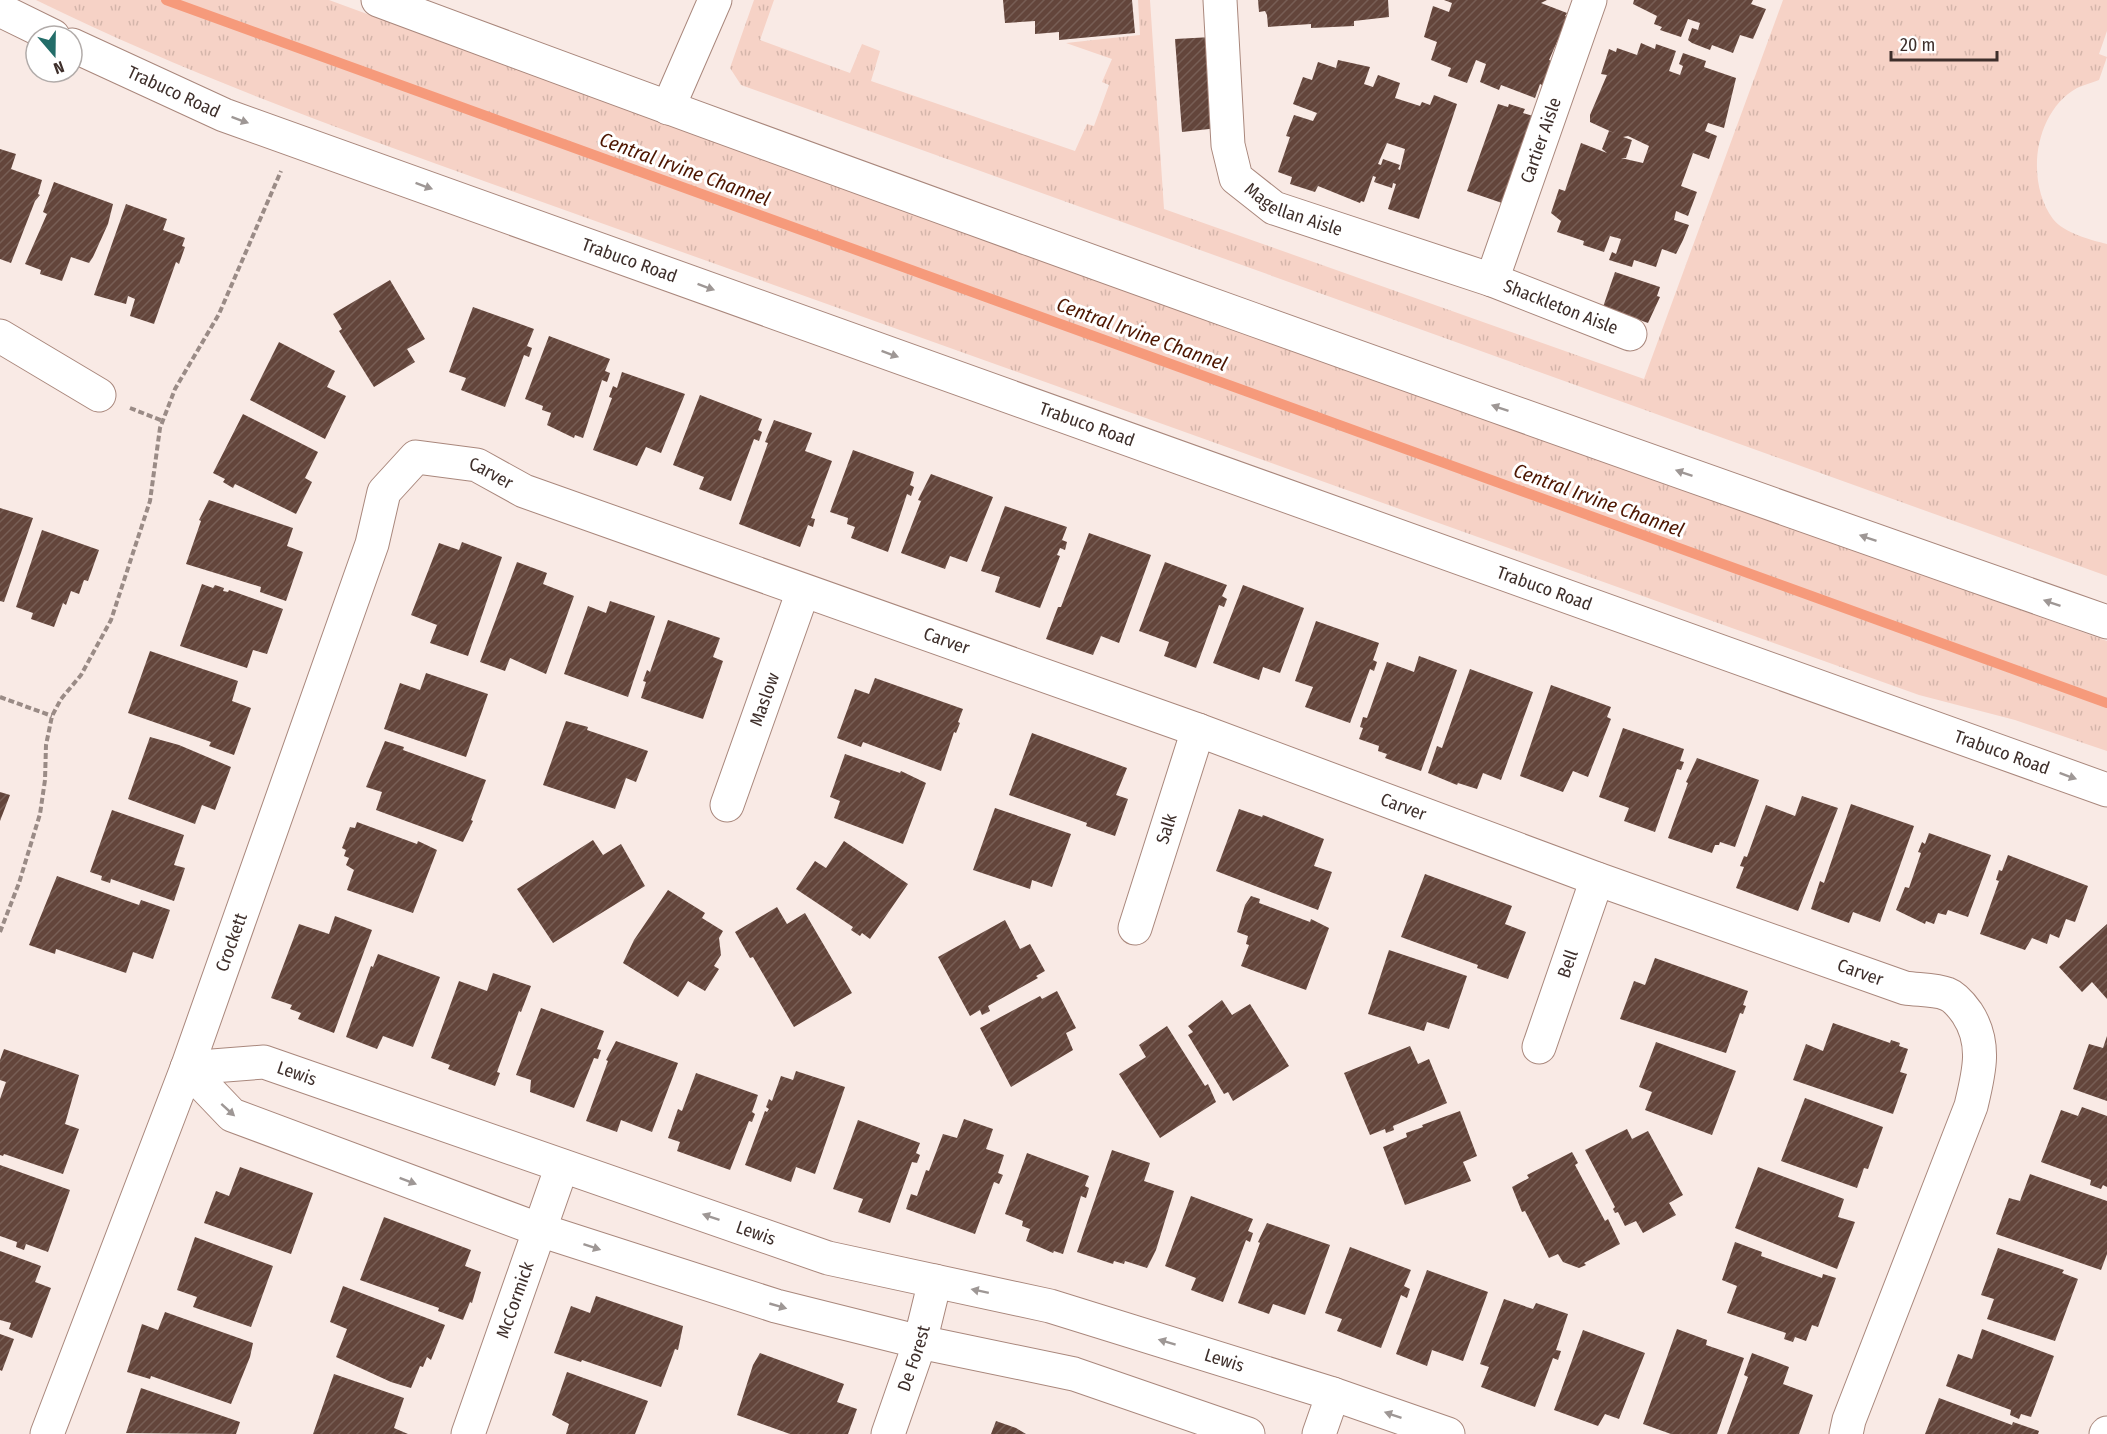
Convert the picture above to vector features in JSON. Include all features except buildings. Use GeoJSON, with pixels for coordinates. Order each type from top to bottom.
{"type":"FeatureCollection","features":[{"type":"Feature","properties":{"kind":"street"},"geometry":{"type":"LineString","coordinates":[[378,0],[668,108],[1397,372],[2107,622]]}},
{"type":"Feature","properties":{"kind":"street"},"geometry":{"type":"LineString","coordinates":[[668,108],[715,0]]}},
{"type":"Feature","properties":{"kind":"street","name":"Magellan Aisle"},"geometry":{"type":"LineString","coordinates":[[1220,0],[1228,145],[1236,178],[1274,208],[1492,280]]}},
{"type":"Feature","properties":{"kind":"street","name":"Cartier Aisle"},"geometry":{"type":"LineString","coordinates":[[1492,280],[1590,0]]}},
{"type":"Feature","properties":{"kind":"street"},"geometry":{"type":"LineString","coordinates":[[0,10],[29,24]]}},
{"type":"Feature","properties":{"kind":"street","name":"Trabuco Road"},"geometry":{"type":"LineString","coordinates":[[84,51],[224,115],[2107,790]]}},
{"type":"Feature","properties":{"kind":"street","name":"Shackleton Aisle"},"geometry":{"type":"LineString","coordinates":[[1492,280],[1630,334]]}},
{"type":"Feature","properties":{"kind":"street"},"geometry":{"type":"LineString","coordinates":[[0,336],[99,395]]}},
{"type":"Feature","properties":{"kind":"street","name":"Carver"},"geometry":{"type":"LineString","coordinates":[[416,457],[477,465],[525,491],[1198,730],[1597,879],[1905,988],[1948,994],[1962,1005],[1973,1022],[1980,1040],[1981,1065],[1971,1106],[1849,1420],[1846,1434]]}},
{"type":"Feature","properties":{"kind":"street","name":"Crockett"},"geometry":{"type":"LineString","coordinates":[[47,1434],[187,1068],[372,544],[384,492],[416,457]]}},
{"type":"Feature","properties":{"kind":"street","name":"Maslow"},"geometry":{"type":"LineString","coordinates":[[727,805],[803,591]]}},
{"type":"Feature","properties":{"kind":"street","name":"Salk"},"geometry":{"type":"LineString","coordinates":[[1135,928],[1198,730]]}},
{"type":"Feature","properties":{"kind":"street","name":"Bell"},"geometry":{"type":"LineString","coordinates":[[1539,1047],[1597,879]]}},
{"type":"Feature","properties":{"kind":"street","name":"Lewis"},"geometry":{"type":"LineString","coordinates":[[187,1068],[264,1062],[828,1258],[1050,1306],[1333,1394],[1448,1434]]}},
{"type":"Feature","properties":{"kind":"street"},"geometry":{"type":"LineString","coordinates":[[187,1068],[232,1115],[540,1230],[776,1306],[920,1342],[1074,1374],[1248,1434]]}},
{"type":"Feature","properties":{"kind":"street","name":"McCormick"},"geometry":{"type":"LineString","coordinates":[[468,1434],[562,1166]]}},
{"type":"Feature","properties":{"kind":"street","name":"De Forest"},"geometry":{"type":"LineString","coordinates":[[888,1434],[920,1342],[935,1281]]}},
{"type":"Feature","properties":{"kind":"street"},"geometry":{"type":"LineString","coordinates":[[1319,1434],[1333,1394]]}},
{"type":"Feature","properties":{"kind":"path"},"geometry":{"type":"LineString","coordinates":[[0,932],[19,883],[40,814],[45,780],[46,745],[52,716],[61,699],[81,675],[111,621],[150,501],[163,421],[175,389],[219,314],[295,140]]}},
{"type":"Feature","properties":{"kind":"path"},"geometry":{"type":"LineString","coordinates":[[151,416],[163,421]]}},
{"type":"Feature","properties":{"kind":"path"},"geometry":{"type":"LineString","coordinates":[[0,697],[52,716]]}},
{"type":"Feature","properties":{"kind":"green space"},"geometry":{"type":"Polygon","coordinates":[[[36,0],[329,0],[677,128],[2107,641],[2107,751],[2015,720],[1919,695],[437,164],[205,76],[36,0]]]}},
{"type":"Feature","properties":{"kind":"green space"},"geometry":{"type":"Polygon","coordinates":[[[754,0],[774,0],[760,40],[850,73],[862,44],[880,51],[871,81],[1075,151],[1087,124],[1094,126],[1109,85],[1102,82],[1112,59],[1066,43],[1140,35],[1138,0],[1150,0],[1164,209],[1644,379],[1783,0],[2107,0],[2107,31],[2099,54],[2107,57],[2099,80],[2077,88],[2062,99],[2051,113],[2038,148],[2037,167],[2044,203],[2053,219],[2071,232],[2107,244],[2107,576],[741,85],[730,68],[754,0]]]}},
{"type":"Feature","properties":{"kind":"waterway","name":"Central Irvine Channel"},"geometry":{"type":"LineString","coordinates":[[166,0],[2107,703]]}}]}
